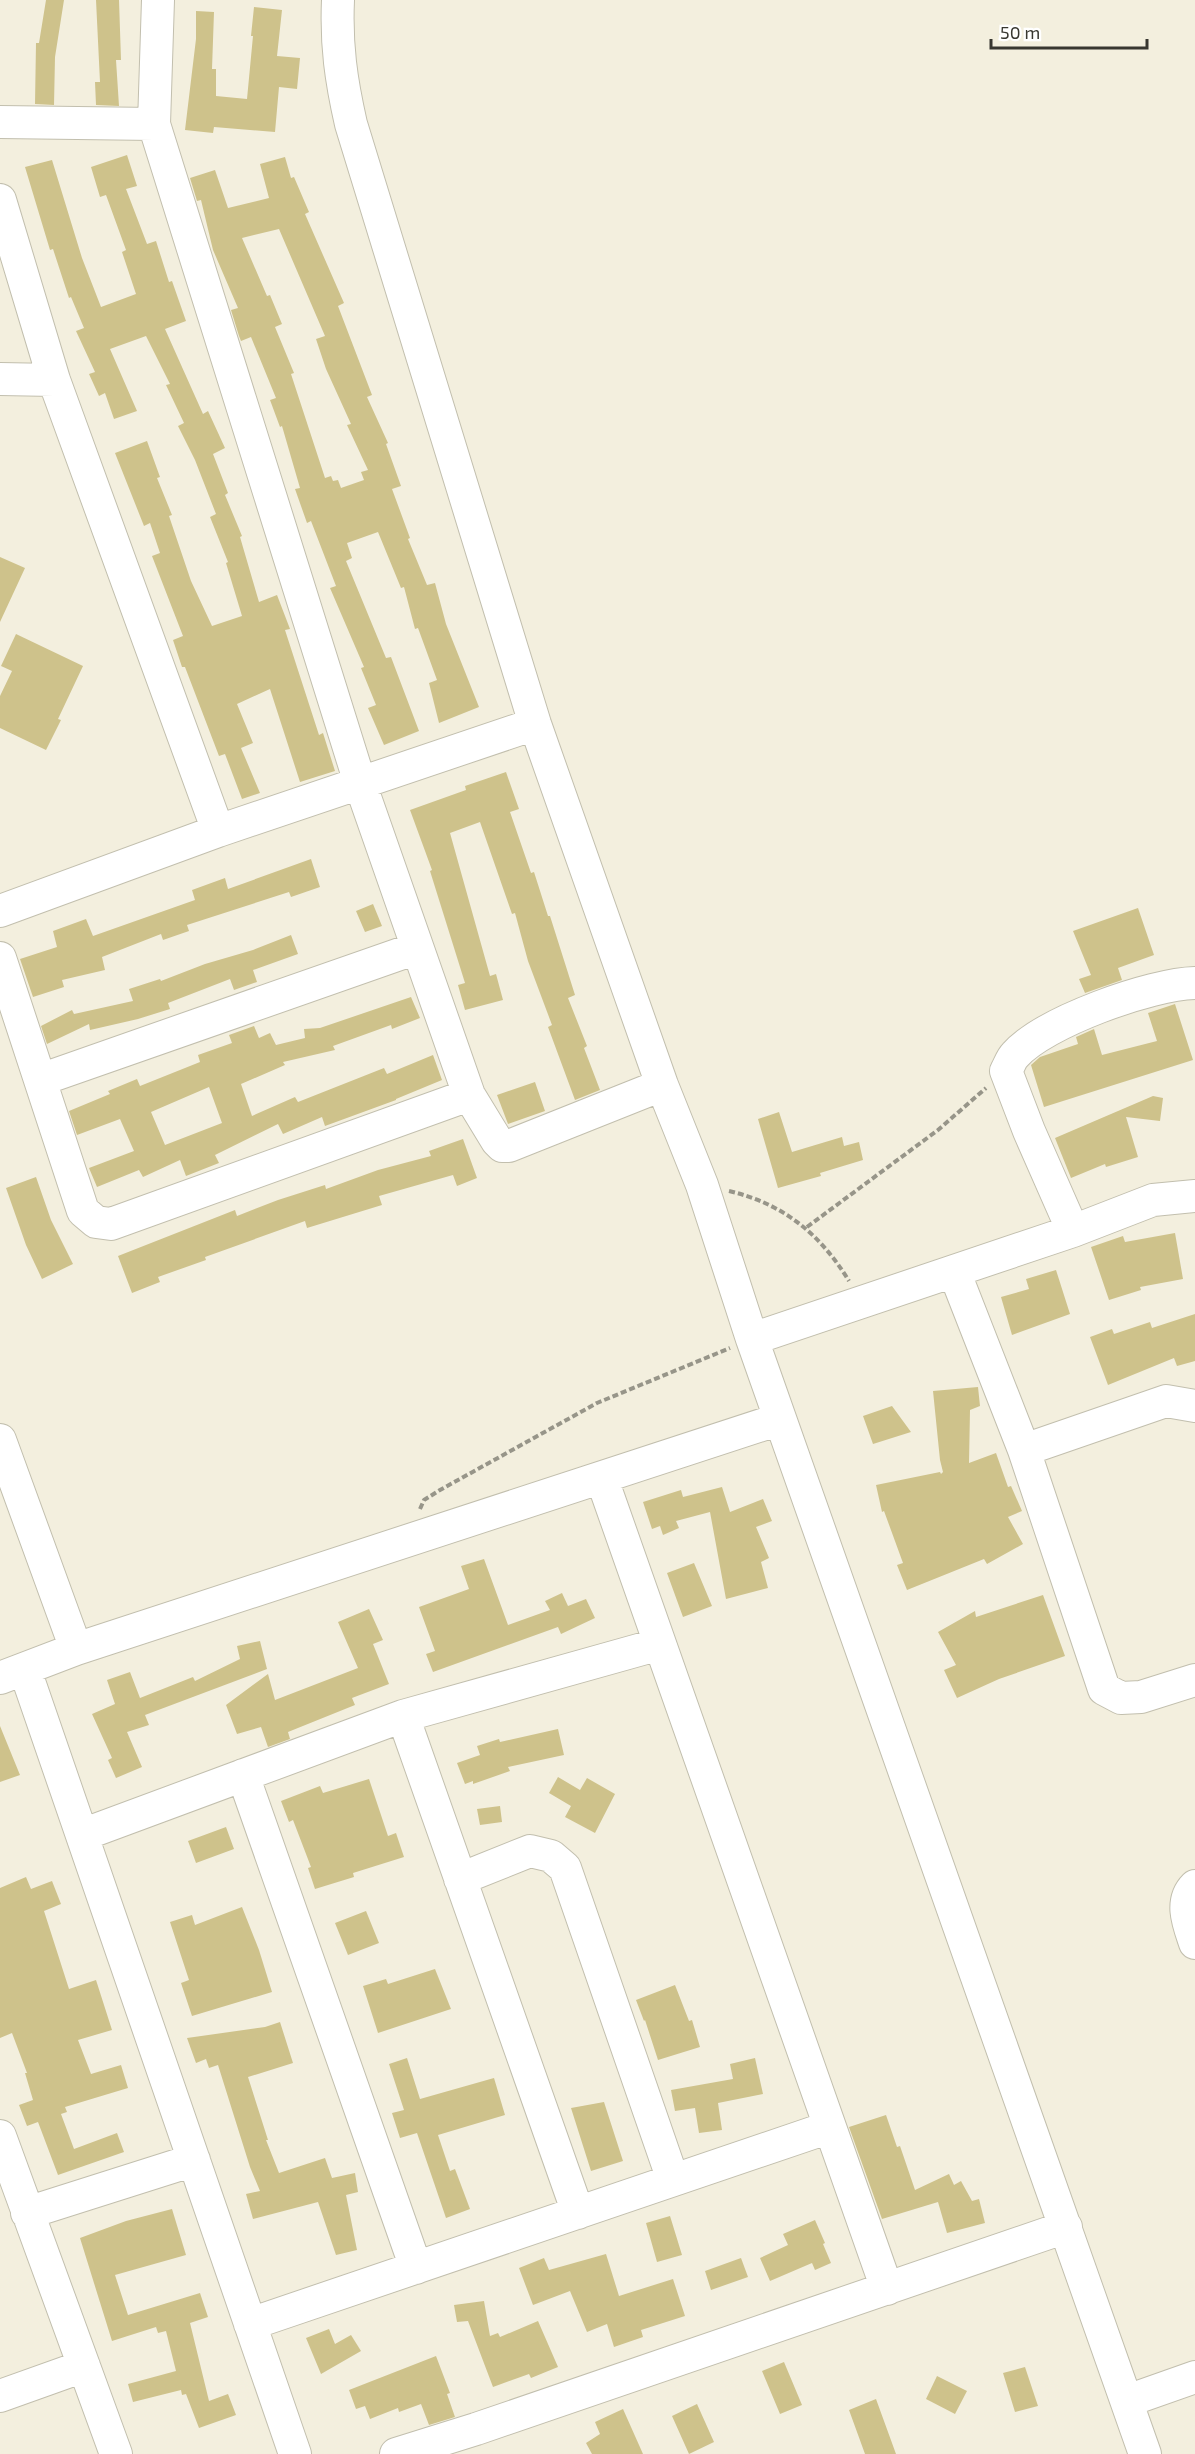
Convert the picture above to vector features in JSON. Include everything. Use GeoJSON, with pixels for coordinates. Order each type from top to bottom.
{"type":"FeatureCollection","features":[{"type":"Feature","properties":{"kind":"street"},"geometry":{"type":"LineString","coordinates":[[158,0],[154,124],[360,783],[469,1095],[497,1141],[502,1146],[509,1146],[662,1085]]}},
{"type":"Feature","properties":{"kind":"street"},"geometry":{"type":"LineString","coordinates":[[338,0],[340,78],[351,124],[535,724],[662,1085],[702,1185],[752,1339],[1145,2454]]}},
{"type":"Feature","properties":{"kind":"street"},"geometry":{"type":"LineString","coordinates":[[0,122],[154,124]]}},
{"type":"Feature","properties":{"kind":"street"},"geometry":{"type":"LineString","coordinates":[[0,200],[54,380],[218,831]]}},
{"type":"Feature","properties":{"kind":"street"},"geometry":{"type":"LineString","coordinates":[[0,379],[54,380]]}},
{"type":"Feature","properties":{"kind":"street"},"geometry":{"type":"LineString","coordinates":[[0,911],[218,831],[535,724]]}},
{"type":"Feature","properties":{"kind":"street"},"geometry":{"type":"LineString","coordinates":[[40,1080],[417,948]]}},
{"type":"Feature","properties":{"kind":"street"},"geometry":{"type":"LineString","coordinates":[[0,958],[83,1211],[96,1222],[111,1224],[469,1095]]}},
{"type":"Feature","properties":{"kind":"street"},"geometry":{"type":"LineString","coordinates":[[1073,1231],[1029,1131],[1006,1071],[1014,1056],[1026,1045],[1050,1030],[1096,1009],[1147,990],[1195,983]]}},
{"type":"Feature","properties":{"kind":"street"},"geometry":{"type":"LineString","coordinates":[[752,1339],[1073,1231],[1153,1200],[1195,1196]]}},
{"type":"Feature","properties":{"kind":"street"},"geometry":{"type":"LineString","coordinates":[[954,1271],[1024,1450],[1104,1689],[1121,1698],[1142,1697],[1195,1680]]}},
{"type":"Feature","properties":{"kind":"street"},"geometry":{"type":"LineString","coordinates":[[1024,1450],[1166,1401],[1195,1406]]}},
{"type":"Feature","properties":{"kind":"street"},"geometry":{"type":"LineString","coordinates":[[295,2454],[82,1835],[13,1674],[76,1649],[780,1419]]}},
{"type":"Feature","properties":{"kind":"street"},"geometry":{"type":"LineString","coordinates":[[0,1440],[76,1649]]}},
{"type":"Feature","properties":{"kind":"street"},"geometry":{"type":"LineString","coordinates":[[602,1479],[887,2289]]}},
{"type":"Feature","properties":{"kind":"street"},"geometry":{"type":"LineString","coordinates":[[82,1835],[403,1716],[660,1644]]}},
{"type":"Feature","properties":{"kind":"street"},"geometry":{"type":"LineString","coordinates":[[403,1716],[578,2213]]}},
{"type":"Feature","properties":{"kind":"street"},"geometry":{"type":"LineString","coordinates":[[243,1775],[416,2268]]}},
{"type":"Feature","properties":{"kind":"street"},"geometry":{"type":"LineString","coordinates":[[460,1879],[530,1851],[551,1856],[565,1868],[673,2180]]}},
{"type":"Feature","properties":{"kind":"street"},"geometry":{"type":"LineString","coordinates":[[1195,1886],[1190,1891],[1185,1913],[1195,1943]]}},
{"type":"Feature","properties":{"kind":"street"},"geometry":{"type":"LineString","coordinates":[[250,2324],[830,2127]]}},
{"type":"Feature","properties":{"kind":"street"},"geometry":{"type":"LineString","coordinates":[[0,2136],[116,2454]]}},
{"type":"Feature","properties":{"kind":"street"},"geometry":{"type":"LineString","coordinates":[[27,2213],[194,2160]]}},
{"type":"Feature","properties":{"kind":"street"},"geometry":{"type":"LineString","coordinates":[[396,2454],[480,2442],[887,2289],[1066,2227]]}},
{"type":"Feature","properties":{"kind":"street"},"geometry":{"type":"LineString","coordinates":[[0,2396],[84,2366]]}},
{"type":"Feature","properties":{"kind":"street"},"geometry":{"type":"LineString","coordinates":[[1127,2401],[1195,2377]]}},
{"type":"Feature","properties":{"kind":"path"},"geometry":{"type":"LineString","coordinates":[[807,1227],[938,1130],[1006,1071]]}},
{"type":"Feature","properties":{"kind":"path"},"geometry":{"type":"LineString","coordinates":[[702,1185],[754,1197],[807,1227],[837,1261],[862,1303]]}},
{"type":"Feature","properties":{"kind":"path"},"geometry":{"type":"LineString","coordinates":[[405,1542],[424,1500],[440,1490],[597,1404],[752,1339]]}},
{"type":"Feature","properties":{"kind":"building"},"geometry":{"type":"Polygon","coordinates":[[[46,0],[64,0],[55,57],[54,105],[35,104],[36,43],[39,43],[46,0]]]}},
{"type":"Feature","properties":{"kind":"building"},"geometry":{"type":"Polygon","coordinates":[[[96,0],[119,0],[121,60],[116,60],[119,106],[96,105],[95,82],[100,82],[96,0]]]}},
{"type":"Feature","properties":{"kind":"building"},"geometry":{"type":"Polygon","coordinates":[[[254,7],[282,10],[277,56],[300,58],[297,89],[279,87],[275,132],[214,127],[213,133],[185,130],[196,39],[196,11],[214,12],[212,69],[216,69],[216,96],[247,99],[254,7]]]}},
{"type":"Feature","properties":{"kind":"building"},"geometry":{"type":"Polygon","coordinates":[[[127,155],[137,186],[126,189],[147,244],[156,241],[169,282],[172,281],[186,321],[165,329],[203,414],[208,411],[225,448],[213,454],[228,493],[225,495],[242,536],[240,537],[259,602],[277,595],[290,629],[285,630],[319,735],[323,733],[335,771],[300,782],[270,689],[237,704],[253,743],[241,748],[260,793],[242,799],[225,754],[219,756],[185,667],[182,667],[173,640],[183,636],[152,556],[160,553],[150,523],[144,526],[115,453],[147,441],[191,581],[212,626],[242,616],[226,563],[228,562],[210,517],[216,514],[195,460],[178,426],[184,423],[166,385],[170,384],[146,336],[110,349],[137,411],[114,419],[105,393],[99,396],[89,374],[95,372],[76,331],[84,328],[71,297],[69,298],[53,249],[50,250],[25,167],[52,160],[82,258],[101,307],[136,294],[122,252],[126,250],[106,195],[100,197],[91,167],[127,155]]]}},
{"type":"Feature","properties":{"kind":"building"},"geometry":{"type":"Polygon","coordinates":[[[285,157],[291,178],[294,177],[309,212],[305,214],[344,303],[338,306],[372,395],[367,397],[388,443],[386,444],[401,486],[392,489],[410,538],[408,539],[427,585],[435,583],[446,624],[479,707],[439,723],[429,683],[437,680],[418,628],[415,629],[404,587],[401,588],[378,532],[347,543],[352,558],[346,561],[386,658],[391,657],[419,731],[384,745],[368,708],[376,705],[361,668],[364,667],[330,588],[336,586],[311,521],[307,523],[295,489],[300,488],[282,426],[280,427],[270,400],[276,398],[251,337],[241,341],[239,336],[231,310],[238,308],[213,250],[201,200],[197,201],[190,178],[215,170],[228,208],[269,198],[260,164],[285,157]],[[279,229],[242,238],[282,324],[275,327],[294,373],[291,374],[325,478],[331,476],[333,481],[338,480],[341,488],[364,480],[361,472],[368,470],[347,425],[351,424],[326,369],[316,339],[325,336],[279,229]]]}},
{"type":"Feature","properties":{"kind":"building"},"geometry":{"type":"Polygon","coordinates":[[[0,557],[25,568],[0,622],[0,557]]]}},
{"type":"Feature","properties":{"kind":"building"},"geometry":{"type":"Polygon","coordinates":[[[16,634],[83,666],[46,750],[0,728],[0,696],[12,671],[1,666],[16,634]]]}},
{"type":"Feature","properties":{"kind":"building"},"geometry":{"type":"Polygon","coordinates":[[[506,772],[519,809],[510,812],[531,873],[534,872],[548,916],[550,916],[575,995],[568,998],[587,1046],[584,1048],[600,1090],[575,1100],[548,1027],[552,1025],[528,961],[515,913],[512,914],[480,822],[450,833],[490,976],[496,974],[503,1000],[465,1010],[458,985],[465,983],[430,871],[432,870],[410,810],[466,790],[465,786],[506,772]]]}},
{"type":"Feature","properties":{"kind":"building"},"geometry":{"type":"Polygon","coordinates":[[[311,859],[320,887],[291,897],[289,892],[187,925],[189,931],[163,940],[161,934],[102,957],[105,970],[62,980],[64,987],[33,997],[20,959],[57,947],[53,931],[86,919],[93,936],[195,900],[192,890],[225,878],[228,889],[311,859]]]}},
{"type":"Feature","properties":{"kind":"building"},"geometry":{"type":"Polygon","coordinates":[[[373,904],[382,926],[365,932],[356,911],[373,904]]]}},
{"type":"Feature","properties":{"kind":"building"},"geometry":{"type":"Polygon","coordinates":[[[1138,908],[1154,955],[1118,968],[1122,980],[1085,993],[1079,979],[1091,975],[1073,931],[1138,908]]]}},
{"type":"Feature","properties":{"kind":"building"},"geometry":{"type":"Polygon","coordinates":[[[291,935],[298,954],[253,970],[257,982],[234,990],[230,979],[168,1003],[170,1009],[90,1030],[89,1024],[47,1044],[41,1026],[72,1010],[74,1014],[133,1001],[129,989],[160,979],[161,981],[291,935]]]}},
{"type":"Feature","properties":{"kind":"building"},"geometry":{"type":"Polygon","coordinates":[[[411,997],[420,1018],[392,1029],[391,1025],[333,1046],[335,1050],[283,1062],[285,1065],[241,1084],[252,1116],[295,1097],[298,1102],[384,1068],[387,1074],[433,1055],[442,1080],[325,1126],[322,1117],[283,1134],[278,1124],[215,1155],[219,1163],[186,1176],[180,1160],[143,1177],[139,1170],[97,1187],[89,1168],[134,1151],[120,1119],[77,1135],[69,1111],[110,1094],[108,1091],[137,1079],[140,1086],[200,1062],[198,1055],[232,1043],[229,1035],[254,1026],[259,1038],[270,1033],[276,1045],[305,1038],[304,1029],[320,1028],[411,997]],[[209,1087],[151,1112],[165,1145],[222,1123],[209,1087]]]}},
{"type":"Feature","properties":{"kind":"building"},"geometry":{"type":"Polygon","coordinates":[[[1175,1004],[1193,1060],[1044,1107],[1031,1065],[1040,1057],[1078,1044],[1076,1037],[1094,1029],[1102,1055],[1157,1041],[1148,1013],[1175,1004]]]}},
{"type":"Feature","properties":{"kind":"building"},"geometry":{"type":"Polygon","coordinates":[[[535,1082],[545,1111],[508,1124],[497,1095],[535,1082]]]}},
{"type":"Feature","properties":{"kind":"building"},"geometry":{"type":"Polygon","coordinates":[[[1153,1096],[1163,1098],[1160,1121],[1126,1117],[1138,1157],[1106,1167],[1105,1164],[1071,1178],[1055,1138],[1153,1096]]]}},
{"type":"Feature","properties":{"kind":"building"},"geometry":{"type":"Polygon","coordinates":[[[779,1112],[792,1152],[842,1137],[844,1146],[859,1142],[863,1160],[820,1173],[821,1176],[778,1188],[758,1119],[779,1112]]]}},
{"type":"Feature","properties":{"kind":"building"},"geometry":{"type":"Polygon","coordinates":[[[463,1139],[477,1178],[457,1186],[453,1175],[379,1196],[382,1205],[307,1228],[305,1221],[205,1257],[206,1260],[158,1277],[160,1282],[132,1293],[118,1256],[235,1210],[237,1216],[325,1185],[326,1189],[378,1170],[431,1156],[429,1151],[463,1139]]]}},
{"type":"Feature","properties":{"kind":"building"},"geometry":{"type":"Polygon","coordinates":[[[36,1177],[51,1220],[73,1264],[42,1279],[26,1245],[6,1188],[36,1177]]]}},
{"type":"Feature","properties":{"kind":"building"},"geometry":{"type":"Polygon","coordinates":[[[1175,1233],[1183,1279],[1140,1287],[1141,1290],[1109,1300],[1091,1247],[1123,1236],[1125,1242],[1175,1233]]]}},
{"type":"Feature","properties":{"kind":"building"},"geometry":{"type":"Polygon","coordinates":[[[1056,1270],[1070,1314],[1012,1335],[1001,1297],[1029,1289],[1026,1279],[1056,1270]]]}},
{"type":"Feature","properties":{"kind":"building"},"geometry":{"type":"Polygon","coordinates":[[[1195,1314],[1195,1361],[1177,1366],[1174,1358],[1108,1385],[1090,1337],[1112,1329],[1114,1334],[1150,1322],[1152,1328],[1195,1314]]]}},
{"type":"Feature","properties":{"kind":"building"},"geometry":{"type":"Polygon","coordinates":[[[978,1387],[980,1406],[970,1410],[969,1463],[996,1453],[1008,1487],[1011,1486],[1022,1511],[1008,1517],[1023,1544],[987,1564],[984,1559],[907,1590],[897,1565],[903,1563],[884,1511],[882,1512],[876,1485],[940,1472],[941,1474],[943,1472],[933,1391],[978,1387]]]}},
{"type":"Feature","properties":{"kind":"building"},"geometry":{"type":"Polygon","coordinates":[[[892,1406],[911,1432],[873,1444],[863,1416],[892,1406]]]}},
{"type":"Feature","properties":{"kind":"building"},"geometry":{"type":"Polygon","coordinates":[[[722,1487],[730,1512],[763,1499],[772,1521],[756,1527],[769,1558],[761,1562],[768,1588],[726,1599],[710,1512],[676,1521],[679,1528],[663,1535],[660,1526],[652,1529],[643,1502],[681,1490],[683,1497],[722,1487]]]}},
{"type":"Feature","properties":{"kind":"building"},"geometry":{"type":"Polygon","coordinates":[[[484,1559],[508,1625],[550,1610],[545,1601],[562,1593],[568,1606],[586,1599],[595,1618],[561,1634],[558,1627],[433,1672],[426,1654],[435,1651],[419,1607],[469,1589],[461,1566],[484,1559]]]}},
{"type":"Feature","properties":{"kind":"building"},"geometry":{"type":"Polygon","coordinates":[[[694,1563],[712,1606],[683,1617],[667,1573],[694,1563]]]}},
{"type":"Feature","properties":{"kind":"building"},"geometry":{"type":"Polygon","coordinates":[[[1043,1595],[1065,1656],[999,1679],[957,1698],[944,1670],[956,1665],[938,1632],[975,1611],[976,1617],[1043,1595]]]}},
{"type":"Feature","properties":{"kind":"building"},"geometry":{"type":"Polygon","coordinates":[[[369,1609],[383,1640],[373,1644],[389,1684],[352,1698],[355,1705],[288,1732],[290,1739],[268,1747],[261,1727],[237,1734],[226,1705],[268,1674],[275,1700],[358,1668],[338,1622],[369,1609]]]}},
{"type":"Feature","properties":{"kind":"building"},"geometry":{"type":"Polygon","coordinates":[[[260,1641],[267,1669],[145,1715],[149,1725],[127,1732],[142,1767],[116,1778],[108,1760],[112,1758],[92,1714],[115,1704],[107,1680],[130,1672],[140,1698],[193,1677],[195,1681],[240,1659],[237,1646],[260,1641]]]}},
{"type":"Feature","properties":{"kind":"building"},"geometry":{"type":"Polygon","coordinates":[[[0,1726],[20,1775],[0,1782],[0,1726]]]}},
{"type":"Feature","properties":{"kind":"building"},"geometry":{"type":"Polygon","coordinates":[[[558,1729],[564,1755],[508,1767],[510,1771],[473,1784],[473,1781],[465,1784],[457,1763],[480,1755],[477,1746],[499,1739],[500,1742],[558,1729]]]}},
{"type":"Feature","properties":{"kind":"building"},"geometry":{"type":"Polygon","coordinates":[[[558,1777],[580,1790],[587,1778],[615,1794],[595,1833],[565,1817],[571,1806],[549,1793],[558,1777]]]}},
{"type":"Feature","properties":{"kind":"building"},"geometry":{"type":"Polygon","coordinates":[[[369,1779],[388,1836],[396,1833],[404,1857],[353,1873],[354,1877],[315,1889],[308,1868],[311,1867],[293,1820],[289,1822],[281,1801],[320,1786],[323,1793],[369,1779]]]}},
{"type":"Feature","properties":{"kind":"building"},"geometry":{"type":"Polygon","coordinates":[[[500,1806],[502,1822],[480,1825],[477,1809],[500,1806]]]}},
{"type":"Feature","properties":{"kind":"building"},"geometry":{"type":"Polygon","coordinates":[[[226,1827],[234,1849],[196,1863],[188,1841],[226,1827]]]}},
{"type":"Feature","properties":{"kind":"building"},"geometry":{"type":"Polygon","coordinates":[[[26,1877],[31,1889],[52,1881],[61,1904],[44,1911],[69,1989],[96,1980],[112,2030],[78,2040],[91,2074],[121,2065],[128,2088],[65,2107],[67,2112],[61,2114],[74,2149],[117,2133],[124,2152],[58,2175],[38,2122],[27,2126],[19,2105],[33,2100],[25,2073],[27,2073],[12,2033],[0,2038],[0,1888],[26,1877]]]}},
{"type":"Feature","properties":{"kind":"building"},"geometry":{"type":"Polygon","coordinates":[[[242,1907],[272,1992],[192,2016],[181,1983],[189,1980],[170,1922],[192,1915],[195,1925],[242,1907]]]}},
{"type":"Feature","properties":{"kind":"building"},"geometry":{"type":"Polygon","coordinates":[[[366,1911],[379,1943],[348,1955],[335,1923],[366,1911]]]}},
{"type":"Feature","properties":{"kind":"building"},"geometry":{"type":"Polygon","coordinates":[[[435,1969],[451,2009],[378,2033],[363,1986],[386,1979],[388,1984],[435,1969]]]}},
{"type":"Feature","properties":{"kind":"building"},"geometry":{"type":"Polygon","coordinates":[[[675,1985],[689,2021],[692,2020],[700,2047],[658,2060],[636,2000],[675,1985]]]}},
{"type":"Feature","properties":{"kind":"building"},"geometry":{"type":"Polygon","coordinates":[[[280,2022],[293,2063],[248,2077],[268,2140],[266,2140],[279,2173],[325,2158],[332,2178],[355,2173],[358,2192],[346,2195],[357,2250],[336,2255],[318,2202],[253,2219],[246,2194],[260,2191],[250,2167],[218,2065],[209,2068],[206,2059],[196,2063],[187,2038],[265,2027],[280,2022]]]}},
{"type":"Feature","properties":{"kind":"building"},"geometry":{"type":"Polygon","coordinates":[[[407,2058],[420,2099],[494,2078],[505,2115],[438,2135],[450,2171],[455,2169],[470,2209],[446,2218],[417,2133],[400,2138],[392,2113],[404,2110],[389,2064],[407,2058]]]}},
{"type":"Feature","properties":{"kind":"building"},"geometry":{"type":"Polygon","coordinates":[[[755,2058],[763,2094],[718,2103],[722,2130],[699,2133],[695,2108],[675,2111],[671,2090],[733,2079],[730,2064],[755,2058]]]}},
{"type":"Feature","properties":{"kind":"building"},"geometry":{"type":"Polygon","coordinates":[[[604,2102],[623,2161],[591,2171],[571,2108],[604,2102]]]}},
{"type":"Feature","properties":{"kind":"building"},"geometry":{"type":"Polygon","coordinates":[[[886,2115],[897,2147],[900,2146],[915,2190],[949,2174],[954,2185],[961,2181],[972,2201],[979,2199],[985,2223],[947,2233],[938,2202],[882,2219],[849,2127],[886,2115]]]}},
{"type":"Feature","properties":{"kind":"building"},"geometry":{"type":"Polygon","coordinates":[[[172,2209],[186,2255],[115,2275],[128,2315],[200,2293],[208,2317],[190,2323],[209,2401],[228,2394],[236,2415],[199,2428],[186,2394],[182,2395],[181,2390],[133,2402],[128,2384],[176,2371],[166,2331],[158,2333],[156,2327],[112,2341],[80,2238],[126,2221],[172,2209]]]}},
{"type":"Feature","properties":{"kind":"building"},"geometry":{"type":"Polygon","coordinates":[[[670,2216],[682,2255],[657,2262],[646,2223],[670,2216]]]}},
{"type":"Feature","properties":{"kind":"building"},"geometry":{"type":"Polygon","coordinates":[[[815,2220],[831,2263],[815,2270],[812,2263],[770,2281],[760,2258],[788,2245],[783,2234],[815,2220]]]}},
{"type":"Feature","properties":{"kind":"building"},"geometry":{"type":"Polygon","coordinates":[[[606,2254],[619,2296],[673,2279],[685,2316],[641,2330],[643,2337],[614,2347],[607,2324],[587,2332],[570,2291],[533,2305],[519,2268],[544,2258],[549,2270],[606,2254]]]}},
{"type":"Feature","properties":{"kind":"building"},"geometry":{"type":"Polygon","coordinates":[[[741,2258],[748,2277],[711,2290],[705,2271],[741,2258]]]}},
{"type":"Feature","properties":{"kind":"building"},"geometry":{"type":"Polygon","coordinates":[[[484,2301],[490,2336],[498,2333],[500,2337],[538,2321],[558,2367],[531,2378],[529,2374],[493,2387],[468,2321],[457,2322],[454,2305],[484,2301]]]}},
{"type":"Feature","properties":{"kind":"building"},"geometry":{"type":"Polygon","coordinates":[[[329,2329],[335,2344],[351,2335],[361,2351],[321,2374],[306,2338],[329,2329]]]}},
{"type":"Feature","properties":{"kind":"building"},"geometry":{"type":"Polygon","coordinates":[[[436,2356],[450,2393],[447,2394],[455,2417],[429,2425],[421,2404],[399,2412],[398,2408],[370,2419],[365,2406],[356,2409],[349,2390],[436,2356]]]}},
{"type":"Feature","properties":{"kind":"building"},"geometry":{"type":"Polygon","coordinates":[[[784,2362],[802,2405],[780,2414],[762,2371],[784,2362]]]}},
{"type":"Feature","properties":{"kind":"building"},"geometry":{"type":"Polygon","coordinates":[[[1025,2367],[1038,2406],[1015,2412],[1003,2373],[1025,2367]]]}},
{"type":"Feature","properties":{"kind":"building"},"geometry":{"type":"Polygon","coordinates":[[[937,2376],[967,2391],[955,2414],[926,2399],[937,2376]]]}},
{"type":"Feature","properties":{"kind":"building"},"geometry":{"type":"Polygon","coordinates":[[[876,2399],[896,2454],[865,2454],[849,2410],[876,2399]]]}},
{"type":"Feature","properties":{"kind":"building"},"geometry":{"type":"Polygon","coordinates":[[[697,2404],[714,2442],[689,2454],[672,2416],[697,2404]]]}},
{"type":"Feature","properties":{"kind":"building"},"geometry":{"type":"Polygon","coordinates":[[[623,2409],[643,2454],[592,2454],[586,2443],[600,2434],[595,2422],[623,2409]]]}}]}
